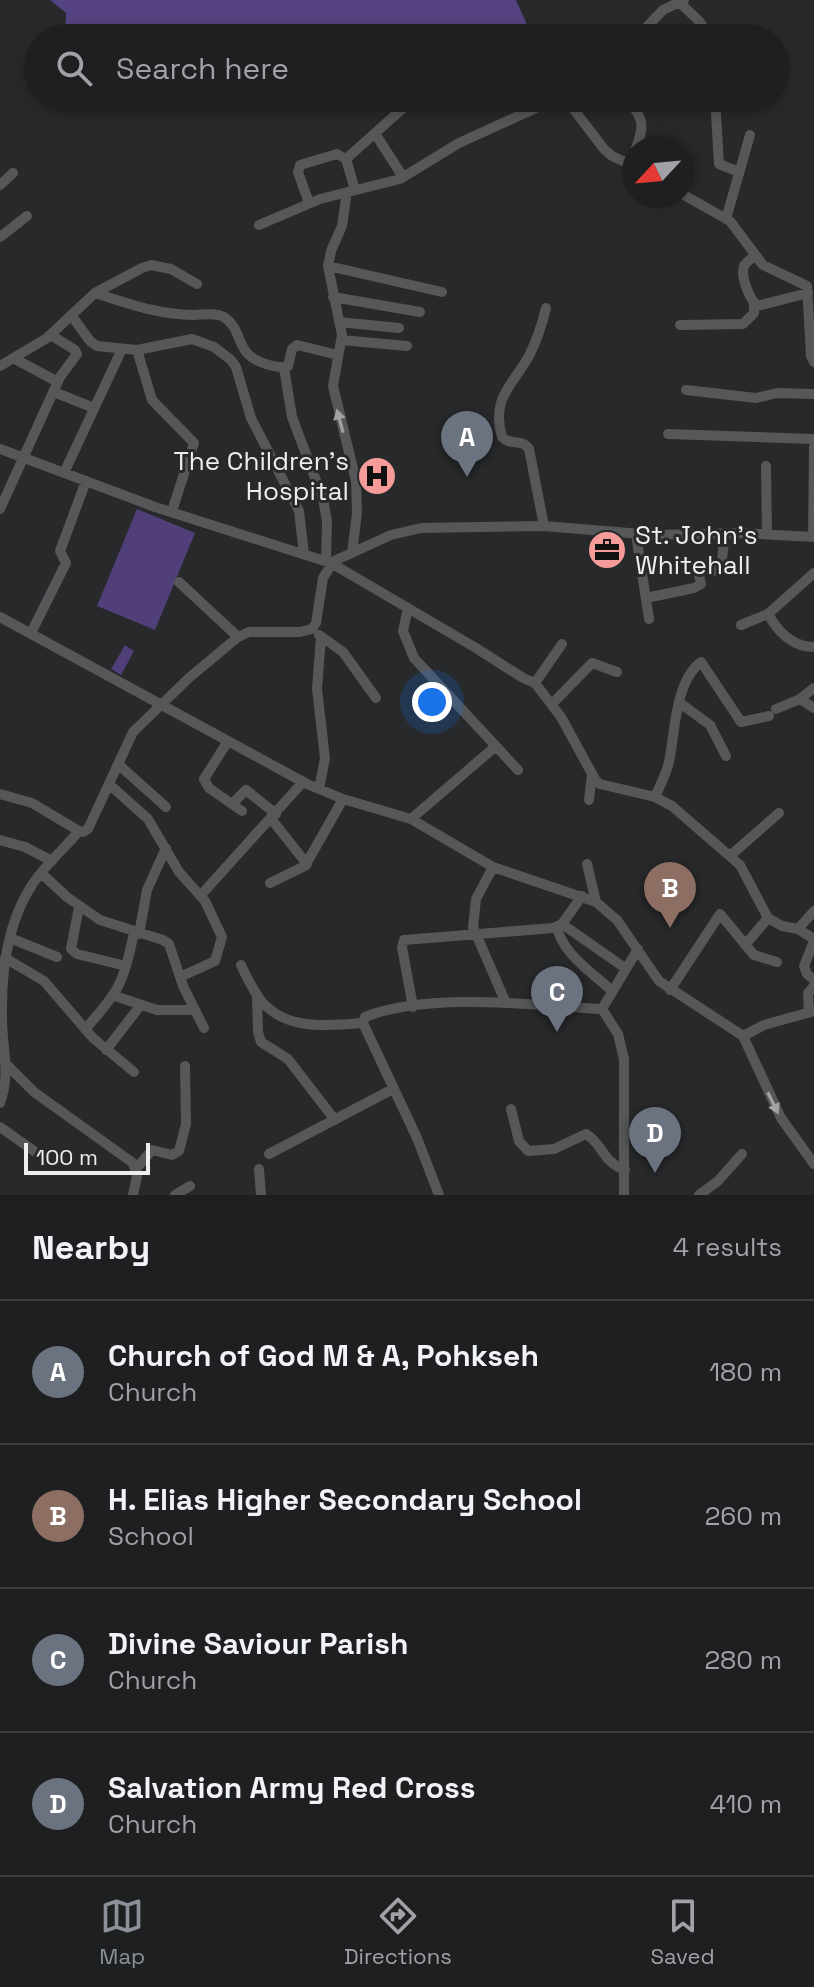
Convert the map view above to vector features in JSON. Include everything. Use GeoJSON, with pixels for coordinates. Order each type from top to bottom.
{"type":"FeatureCollection","features":[{"type":"Feature","properties":{"kind":"street"},"geometry":{"type":"LineString","coordinates":[[650,24],[663,10],[682,1],[703,24]]}},
{"type":"Feature","properties":{"kind":"street"},"geometry":{"type":"LineString","coordinates":[[346,159],[400,112]]}},
{"type":"Feature","properties":{"kind":"street"},"geometry":{"type":"LineString","coordinates":[[259,225],[309,203],[403,177],[459,143],[527,112]]}},
{"type":"Feature","properties":{"kind":"street"},"geometry":{"type":"LineString","coordinates":[[576,112],[604,149],[622,159]]}},
{"type":"Feature","properties":{"kind":"street"},"geometry":{"type":"LineString","coordinates":[[636,112],[642,121],[641,136]]}},
{"type":"Feature","properties":{"kind":"street"},"geometry":{"type":"LineString","coordinates":[[716,112],[719,164],[739,172]]}},
{"type":"Feature","properties":{"kind":"street"},"geometry":{"type":"LineString","coordinates":[[376,135],[403,177]]}},
{"type":"Feature","properties":{"kind":"street"},"geometry":{"type":"LineString","coordinates":[[726,219],[750,135]]}},
{"type":"Feature","properties":{"kind":"street"},"geometry":{"type":"LineString","coordinates":[[309,203],[298,172],[300,165],[337,154],[346,159]]}},
{"type":"Feature","properties":{"kind":"street"},"geometry":{"type":"LineString","coordinates":[[346,159],[351,191],[328,266],[341,340],[333,386],[356,481],[357,513],[352,553]]}},
{"type":"Feature","properties":{"kind":"street"},"geometry":{"type":"LineString","coordinates":[[0,185],[13,173]]}},
{"type":"Feature","properties":{"kind":"street"},"geometry":{"type":"LineString","coordinates":[[694,201],[736,227],[755,256],[772,271],[804,282],[808,293],[811,356],[814,362]]}},
{"type":"Feature","properties":{"kind":"street"},"geometry":{"type":"LineString","coordinates":[[0,237],[27,216]]}},
{"type":"Feature","properties":{"kind":"street"},"geometry":{"type":"LineString","coordinates":[[680,325],[743,324],[754,313],[754,303],[743,269],[755,256]]}},
{"type":"Feature","properties":{"kind":"street"},"geometry":{"type":"LineString","coordinates":[[0,366],[51,335],[95,293],[130,273],[151,265],[171,269],[197,284]]}},
{"type":"Feature","properties":{"kind":"street"},"geometry":{"type":"LineString","coordinates":[[328,266],[442,292]]}},
{"type":"Feature","properties":{"kind":"street"},"geometry":{"type":"LineString","coordinates":[[95,293],[175,314],[218,315],[230,322],[252,359],[284,368]]}},
{"type":"Feature","properties":{"kind":"street"},"geometry":{"type":"LineString","coordinates":[[754,303],[762,306],[808,293]]}},
{"type":"Feature","properties":{"kind":"street"},"geometry":{"type":"LineString","coordinates":[[333,297],[420,312]]}},
{"type":"Feature","properties":{"kind":"street"},"geometry":{"type":"LineString","coordinates":[[544,526],[529,449],[522,442],[509,442],[502,437],[499,412],[505,391],[538,338],[546,308]]}},
{"type":"Feature","properties":{"kind":"street"},"geometry":{"type":"LineString","coordinates":[[71,315],[97,346],[137,350],[192,339],[214,347],[231,360],[236,367],[251,418],[299,511],[304,554]]}},
{"type":"Feature","properties":{"kind":"street"},"geometry":{"type":"LineString","coordinates":[[339,322],[399,328]]}},
{"type":"Feature","properties":{"kind":"street"},"geometry":{"type":"LineString","coordinates":[[0,509],[56,387],[77,354],[51,335]]}},
{"type":"Feature","properties":{"kind":"street"},"geometry":{"type":"LineString","coordinates":[[341,340],[407,346]]}},
{"type":"Feature","properties":{"kind":"street"},"geometry":{"type":"LineString","coordinates":[[284,368],[290,363],[292,349],[297,345],[338,355]]}},
{"type":"Feature","properties":{"kind":"street"},"geometry":{"type":"LineString","coordinates":[[64,473],[122,349]]}},
{"type":"Feature","properties":{"kind":"street"},"geometry":{"type":"LineString","coordinates":[[137,350],[145,383],[156,406],[194,443],[172,511]]}},
{"type":"Feature","properties":{"kind":"street"},"geometry":{"type":"LineString","coordinates":[[13,358],[94,408]]}},
{"type":"Feature","properties":{"kind":"street"},"geometry":{"type":"LineString","coordinates":[[0,794],[32,803],[83,832],[88,829],[110,785],[133,732],[161,705],[238,637],[257,631],[300,632],[312,629],[316,623],[323,578],[329,562],[327,521],[323,499],[292,417],[284,368]]}},
{"type":"Feature","properties":{"kind":"street"},"geometry":{"type":"LineString","coordinates":[[686,390],[756,398],[777,393],[814,394]]}},
{"type":"Feature","properties":{"kind":"street"},"geometry":{"type":"LineString","coordinates":[[668,434],[814,439]]}},
{"type":"Feature","properties":{"kind":"street"},"geometry":{"type":"LineString","coordinates":[[329,562],[391,535],[425,528],[544,526],[636,534],[814,536],[814,447]]}},
{"type":"Feature","properties":{"kind":"street"},"geometry":{"type":"LineString","coordinates":[[0,449],[172,511],[329,562],[535,683],[552,704],[600,784],[655,797],[689,819],[731,855],[744,871],[768,918],[782,926],[798,929],[814,940],[804,966],[814,983],[808,993],[812,1012],[764,1025],[743,1036]]}},
{"type":"Feature","properties":{"kind":"street"},"geometry":{"type":"LineString","coordinates":[[766,466],[767,534]]}},
{"type":"Feature","properties":{"kind":"street"},"geometry":{"type":"LineString","coordinates":[[31,633],[66,563],[60,551],[86,481]]}},
{"type":"Feature","properties":{"kind":"street"},"geometry":{"type":"LineString","coordinates":[[646,598],[694,588],[701,584],[699,575],[702,569],[713,571],[721,568],[725,533]]}},
{"type":"Feature","properties":{"kind":"street"},"geometry":{"type":"LineString","coordinates":[[636,534],[649,619]]}},
{"type":"Feature","properties":{"kind":"street"},"geometry":{"type":"LineString","coordinates":[[741,625],[768,614],[814,573]]}},
{"type":"Feature","properties":{"kind":"street"},"geometry":{"type":"LineString","coordinates":[[179,582],[238,637]]}},
{"type":"Feature","properties":{"kind":"street"},"geometry":{"type":"LineString","coordinates":[[408,608],[403,631],[414,658],[518,770]]}},
{"type":"Feature","properties":{"kind":"street"},"geometry":{"type":"LineString","coordinates":[[768,614],[787,638],[803,646],[814,647]]}},
{"type":"Feature","properties":{"kind":"street"},"geometry":{"type":"LineString","coordinates":[[0,617],[303,782],[343,799],[411,819],[493,867],[596,902],[617,920],[654,975],[670,990],[743,1036],[781,1118],[814,1164]]}},
{"type":"Feature","properties":{"kind":"street"},"geometry":{"type":"LineString","coordinates":[[312,629],[343,652],[376,698]]}},
{"type":"Feature","properties":{"kind":"street"},"geometry":{"type":"LineString","coordinates":[[319,789],[325,758],[317,689],[321,637]]}},
{"type":"Feature","properties":{"kind":"street"},"geometry":{"type":"LineString","coordinates":[[535,683],[562,644]]}},
{"type":"Feature","properties":{"kind":"street"},"geometry":{"type":"LineString","coordinates":[[655,797],[670,773],[680,703],[692,668],[701,662],[741,722],[773,712],[800,699],[814,688]]}},
{"type":"Feature","properties":{"kind":"street"},"geometry":{"type":"LineString","coordinates":[[552,704],[592,663],[617,672]]}},
{"type":"Feature","properties":{"kind":"street"},"geometry":{"type":"LineString","coordinates":[[800,699],[814,708]]}},
{"type":"Feature","properties":{"kind":"street"},"geometry":{"type":"LineString","coordinates":[[680,703],[710,725],[726,756]]}},
{"type":"Feature","properties":{"kind":"street"},"geometry":{"type":"LineString","coordinates":[[228,741],[204,779],[209,788],[242,811]]}},
{"type":"Feature","properties":{"kind":"street"},"geometry":{"type":"LineString","coordinates":[[411,819],[496,746]]}},
{"type":"Feature","properties":{"kind":"street"},"geometry":{"type":"LineString","coordinates":[[119,765],[166,807]]}},
{"type":"Feature","properties":{"kind":"street"},"geometry":{"type":"LineString","coordinates":[[589,800],[592,775]]}},
{"type":"Feature","properties":{"kind":"street"},"geometry":{"type":"LineString","coordinates":[[201,895],[303,782]]}},
{"type":"Feature","properties":{"kind":"street"},"geometry":{"type":"LineString","coordinates":[[110,785],[148,819],[179,872],[201,895],[220,930],[222,944],[215,961],[180,977]]}},
{"type":"Feature","properties":{"kind":"street"},"geometry":{"type":"LineString","coordinates":[[232,804],[246,790],[274,817],[307,864]]}},
{"type":"Feature","properties":{"kind":"street"},"geometry":{"type":"LineString","coordinates":[[270,883],[307,864],[343,799]]}},
{"type":"Feature","properties":{"kind":"street"},"geometry":{"type":"LineString","coordinates":[[731,855],[779,813]]}},
{"type":"Feature","properties":{"kind":"street"},"geometry":{"type":"LineString","coordinates":[[0,1103],[7,1065],[2,1013],[5,958],[10,938],[24,900],[41,873],[79,831]]}},
{"type":"Feature","properties":{"kind":"street"},"geometry":{"type":"LineString","coordinates":[[0,840],[25,847],[52,861]]}},
{"type":"Feature","properties":{"kind":"street"},"geometry":{"type":"LineString","coordinates":[[85,1029],[115,996],[147,890],[166,848]]}},
{"type":"Feature","properties":{"kind":"street"},"geometry":{"type":"LineString","coordinates":[[587,864],[596,902]]}},
{"type":"Feature","properties":{"kind":"street"},"geometry":{"type":"LineString","coordinates":[[493,867],[473,907],[475,933],[506,1003]]}},
{"type":"Feature","properties":{"kind":"street"},"geometry":{"type":"LineString","coordinates":[[41,873],[79,907],[100,920],[169,944],[180,977],[204,1028]]}},
{"type":"Feature","properties":{"kind":"street"},"geometry":{"type":"LineString","coordinates":[[582,896],[559,925],[559,936],[565,947],[612,991]]}},
{"type":"Feature","properties":{"kind":"street"},"geometry":{"type":"LineString","coordinates":[[79,907],[71,949],[77,954],[126,966]]}},
{"type":"Feature","properties":{"kind":"street"},"geometry":{"type":"LineString","coordinates":[[798,929],[814,911]]}},
{"type":"Feature","properties":{"kind":"street"},"geometry":{"type":"LineString","coordinates":[[670,990],[720,914],[759,958],[777,962]]}},
{"type":"Feature","properties":{"kind":"street"},"geometry":{"type":"LineString","coordinates":[[745,945],[768,918]]}},
{"type":"Feature","properties":{"kind":"street"},"geometry":{"type":"LineString","coordinates":[[413,1007],[402,947],[404,940],[559,925],[625,968]]}},
{"type":"Feature","properties":{"kind":"street"},"geometry":{"type":"LineString","coordinates":[[10,938],[57,957]]}},
{"type":"Feature","properties":{"kind":"street"},"geometry":{"type":"LineString","coordinates":[[602,1009],[638,949]]}},
{"type":"Feature","properties":{"kind":"street"},"geometry":{"type":"LineString","coordinates":[[5,958],[44,981],[85,1029],[134,1072]]}},
{"type":"Feature","properties":{"kind":"street"},"geometry":{"type":"LineString","coordinates":[[241,965],[257,996],[294,1023],[325,1026],[363,1023]]}},
{"type":"Feature","properties":{"kind":"street"},"geometry":{"type":"LineString","coordinates":[[115,996],[164,1011],[195,1010]]}},
{"type":"Feature","properties":{"kind":"street"},"geometry":{"type":"LineString","coordinates":[[257,996],[261,1042],[288,1059],[335,1120]]}},
{"type":"Feature","properties":{"kind":"street"},"geometry":{"type":"LineString","coordinates":[[439,1195],[417,1138],[363,1023],[365,1017],[413,1007],[466,1003],[602,1009]]}},
{"type":"Feature","properties":{"kind":"street"},"geometry":{"type":"LineString","coordinates":[[106,1050],[140,1006]]}},
{"type":"Feature","properties":{"kind":"street"},"geometry":{"type":"LineString","coordinates":[[602,1009],[618,1034],[624,1059],[624,1195]]}},
{"type":"Feature","properties":{"kind":"street"},"geometry":{"type":"LineString","coordinates":[[7,1065],[34,1092],[133,1163],[136,1169],[133,1195]]}},
{"type":"Feature","properties":{"kind":"street"},"geometry":{"type":"LineString","coordinates":[[136,1169],[152,1150],[172,1155],[179,1151],[186,1124],[185,1066]]}},
{"type":"Feature","properties":{"kind":"street"},"geometry":{"type":"LineString","coordinates":[[269,1154],[393,1089]]}},
{"type":"Feature","properties":{"kind":"street"},"geometry":{"type":"LineString","coordinates":[[511,1109],[519,1141],[528,1151],[554,1149],[586,1134],[608,1161],[625,1170]]}},
{"type":"Feature","properties":{"kind":"street"},"geometry":{"type":"LineString","coordinates":[[0,1127],[34,1151]]}},
{"type":"Feature","properties":{"kind":"street"},"geometry":{"type":"LineString","coordinates":[[699,1195],[718,1181],[742,1154]]}},
{"type":"Feature","properties":{"kind":"street"},"geometry":{"type":"LineString","coordinates":[[259,1169],[261,1195]]}},
{"type":"Feature","properties":{"kind":"street"},"geometry":{"type":"LineString","coordinates":[[175,1195],[190,1186]]}},
{"type":"Feature","properties":{"kind":"shaded area"},"geometry":{"type":"Polygon","coordinates":[[[50,0],[516,0],[527,24],[65,24],[66,13],[50,0]]]}},
{"type":"Feature","properties":{"kind":"shaded area"},"geometry":{"type":"Polygon","coordinates":[[[137,509],[195,533],[155,630],[97,606],[137,509]]]}},
{"type":"Feature","properties":{"kind":"shaded area"},"geometry":{"type":"Polygon","coordinates":[[[125,645],[134,651],[121,675],[111,669],[125,645]]]}},
{"type":"Feature","properties":{"kind":"place","name":"The Children's Hospital"},"geometry":{"type":"Point","coordinates":[377,476]}},
{"type":"Feature","properties":{"kind":"place","name":"Church of God M & A, Pohkseh"},"geometry":{"type":"Point","coordinates":[467,477]}},
{"type":"Feature","properties":{"kind":"place","name":"St. John's Whitehall"},"geometry":{"type":"Point","coordinates":[607,550]}},
{"type":"Feature","properties":{"kind":"place","name":"H. Elias Higher Secondary School"},"geometry":{"type":"Point","coordinates":[670,928]}},
{"type":"Feature","properties":{"kind":"place","name":"Divine Saviour Parish"},"geometry":{"type":"Point","coordinates":[557,1032]}},
{"type":"Feature","properties":{"kind":"place","name":"Salvation Army Red Cross"},"geometry":{"type":"Point","coordinates":[655,1173]}}]}
